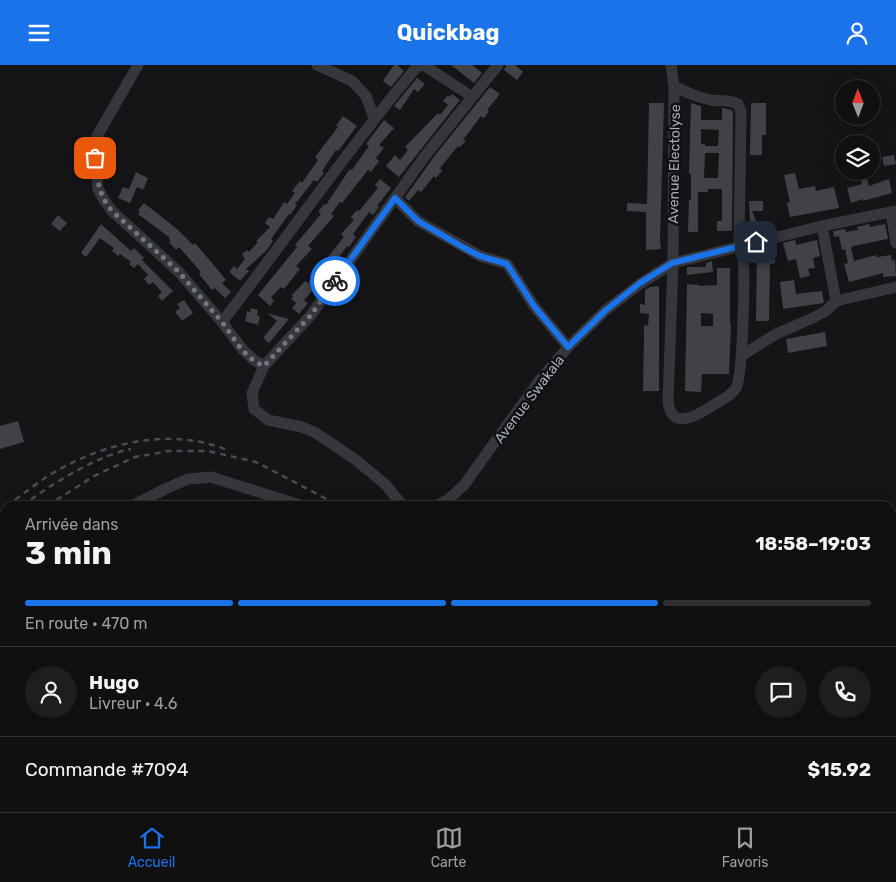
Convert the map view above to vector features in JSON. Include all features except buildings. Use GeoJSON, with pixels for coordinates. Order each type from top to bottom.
{"type":"FeatureCollection","features":[{"type":"Feature","properties":{"kind":"street"},"geometry":{"type":"LineString","coordinates":[[138,65],[97,136],[95,158],[98,189],[112,211],[178,271],[222,322],[242,350],[254,361],[264,366]]}},
{"type":"Feature","properties":{"kind":"street"},"geometry":{"type":"LineString","coordinates":[[317,65],[352,81],[366,95],[374,118]]}},
{"type":"Feature","properties":{"kind":"street"},"geometry":{"type":"LineString","coordinates":[[222,322],[298,223],[374,118],[415,69],[420,65],[425,66],[468,94],[470,98]]}},
{"type":"Feature","properties":{"kind":"street"},"geometry":{"type":"LineString","coordinates":[[399,501],[386,485],[362,464],[316,433],[302,427],[268,420],[254,409],[252,393],[264,366],[311,315],[426,156],[498,65]]}},
{"type":"Feature","properties":{"kind":"street","name":"Avenue Electolyse"},"geometry":{"type":"LineString","coordinates":[[671,65],[674,86],[668,401],[671,412],[678,419],[695,417],[728,395],[737,387],[741,356]]}},
{"type":"Feature","properties":{"kind":"street"},"geometry":{"type":"LineString","coordinates":[[674,86],[694,96],[713,101],[732,101],[738,104],[741,112],[739,246],[743,267],[741,356]]}},
{"type":"Feature","properties":{"kind":"street"},"geometry":{"type":"LineString","coordinates":[[395,198],[418,221],[480,256],[507,264],[534,306],[568,347]]}},
{"type":"Feature","properties":{"kind":"street"},"geometry":{"type":"LineString","coordinates":[[894,212],[896,243]]}},
{"type":"Feature","properties":{"kind":"street","name":"Avenue Swakala"},"geometry":{"type":"LineString","coordinates":[[450,501],[483,462],[539,381],[568,347],[606,310],[640,283],[672,263],[822,226],[894,212]]}},
{"type":"Feature","properties":{"kind":"street"},"geometry":{"type":"LineString","coordinates":[[822,226],[836,301]]}},
{"type":"Feature","properties":{"kind":"street"},"geometry":{"type":"LineString","coordinates":[[741,356],[776,334],[827,310],[836,301],[896,287]]}},
{"type":"Feature","properties":{"kind":"street"},"geometry":{"type":"LineString","coordinates":[[142,501],[188,479],[211,477],[287,501]]}},
{"type":"Feature","properties":{"kind":"railway"},"geometry":{"type":"LineString","coordinates":[[13,501],[60,469],[100,451],[121,445],[164,439],[206,443],[227,450]]}},
{"type":"Feature","properties":{"kind":"railway"},"geometry":{"type":"LineString","coordinates":[[29,501],[46,489],[89,465],[103,458],[131,449]]}},
{"type":"Feature","properties":{"kind":"railway"},"geometry":{"type":"LineString","coordinates":[[55,501],[94,476],[135,457],[169,451],[208,451],[256,462],[330,501]]}},
{"type":"Feature","properties":{"kind":"way so far"},"geometry":{"type":"LineString","coordinates":[[95,158],[98,189],[112,211],[178,271],[222,322],[242,350],[254,361],[264,366],[311,315],[335,281]]}},
{"type":"Feature","properties":{"kind":"route"},"geometry":{"type":"LineString","coordinates":[[335,281],[395,198],[418,221],[450,237],[466,249],[480,256],[507,264],[514,271],[534,306],[568,347],[606,310],[640,283],[672,263],[756,242]]}}]}
